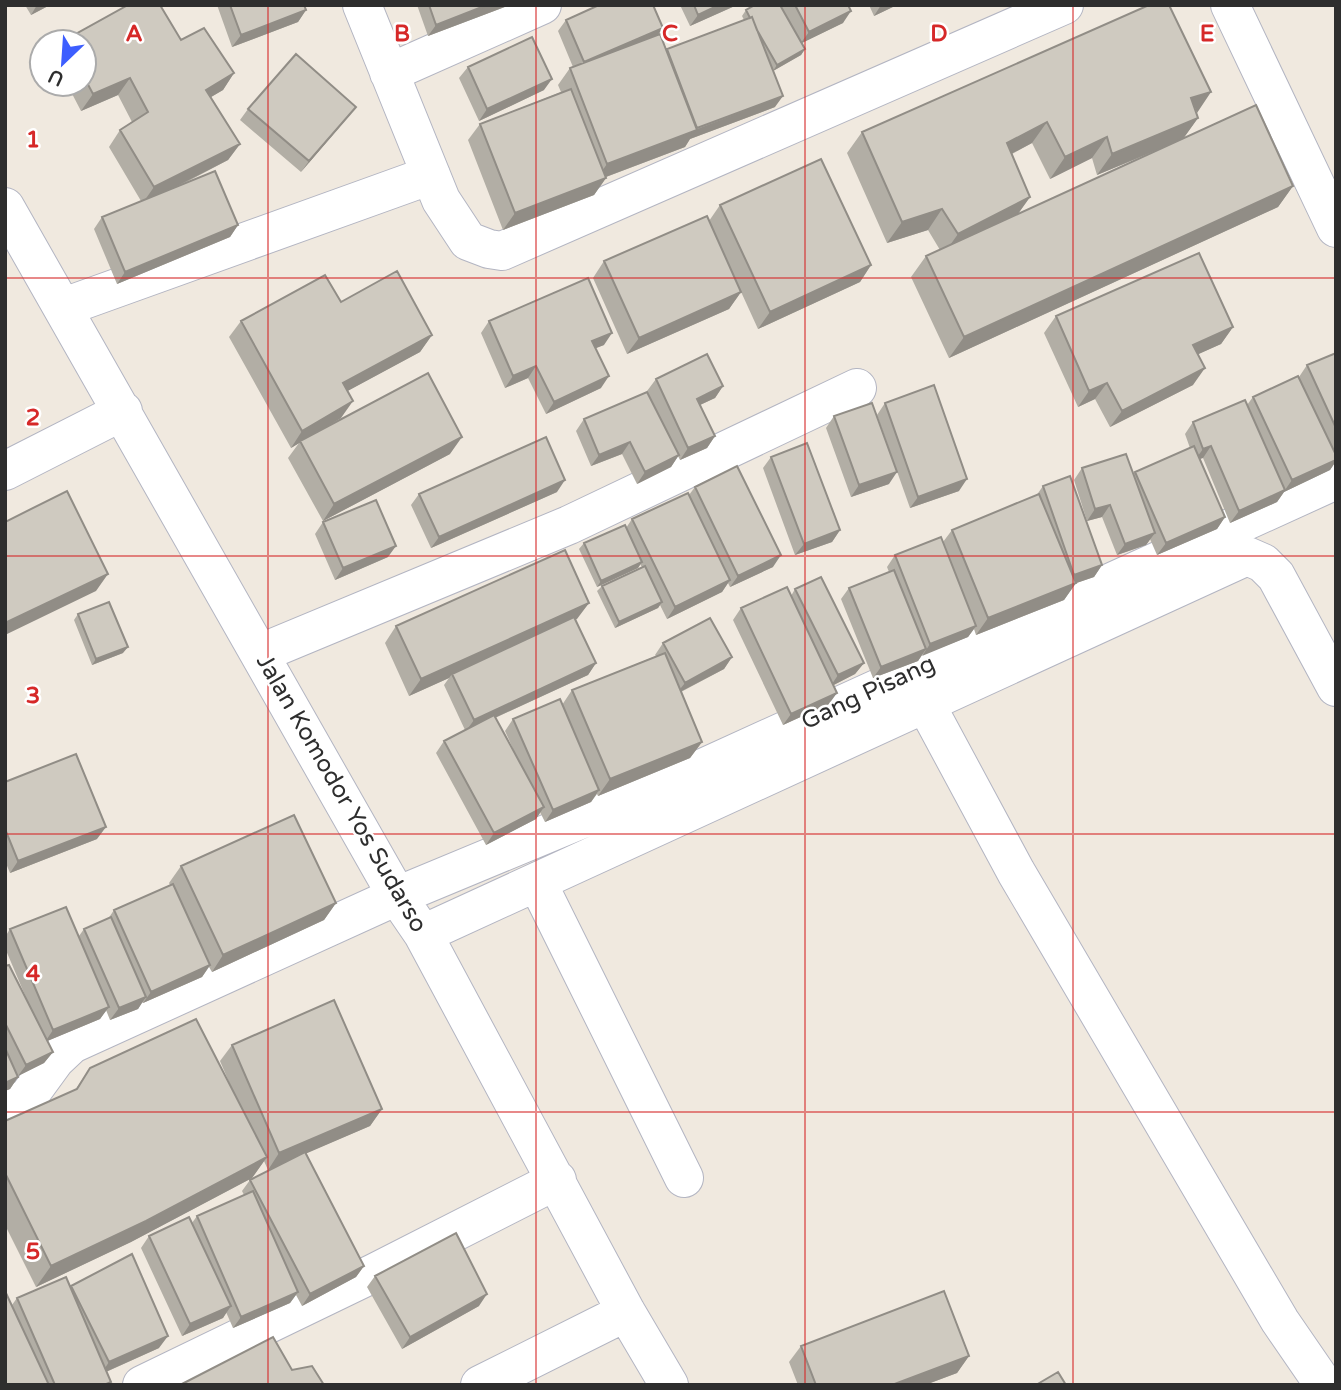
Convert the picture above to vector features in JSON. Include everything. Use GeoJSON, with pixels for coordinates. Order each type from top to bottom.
{"type":"FeatureCollection","features":[{"type":"Feature","properties":{"kind":"street"},"geometry":{"type":"LineString","coordinates":[[362,5],[441,200],[468,240],[502,251],[1023,13],[1064,5]]}},
{"type":"Feature","properties":{"kind":"street"},"geometry":{"type":"LineString","coordinates":[[389,72],[542,5]]}},
{"type":"Feature","properties":{"kind":"street"},"geometry":{"type":"LineString","coordinates":[[1230,5],[1336,228]]}},
{"type":"Feature","properties":{"kind":"street"},"geometry":{"type":"LineString","coordinates":[[64,307],[431,175]]}},
{"type":"Feature","properties":{"kind":"street","name":"Jalan Komodor Yos Sudarso"},"geometry":{"type":"LineString","coordinates":[[5,207],[397,896],[439,927],[556,1180],[626,1312],[669,1385]]}},
{"type":"Feature","properties":{"kind":"street"},"geometry":{"type":"LineString","coordinates":[[261,653],[569,525],[857,388]]}},
{"type":"Feature","properties":{"kind":"street"},"geometry":{"type":"LineString","coordinates":[[5,471],[123,411]]}},
{"type":"Feature","properties":{"kind":"street","name":"Gang Pisang"},"geometry":{"type":"LineString","coordinates":[[5,1109],[28,1097],[55,1060],[72,1044],[397,896],[681,778],[1336,480]]}},
{"type":"Feature","properties":{"kind":"street"},"geometry":{"type":"LineString","coordinates":[[439,927],[1247,556],[1263,563],[1276,576],[1336,687]]}},
{"type":"Feature","properties":{"kind":"street"},"geometry":{"type":"LineString","coordinates":[[925,704],[1036,907],[1280,1321],[1324,1385]]}},
{"type":"Feature","properties":{"kind":"street"},"geometry":{"type":"LineString","coordinates":[[523,888],[684,1178]]}},
{"type":"Feature","properties":{"kind":"street"},"geometry":{"type":"LineString","coordinates":[[142,1385],[374,1273],[556,1180]]}},
{"type":"Feature","properties":{"kind":"street"},"geometry":{"type":"LineString","coordinates":[[480,1385],[626,1312]]}},
{"type":"Feature","properties":{"kind":"building"},"geometry":{"type":"Polygon","coordinates":[[[128,5],[160,5],[181,40],[204,28],[234,73],[206,90],[240,144],[154,187],[120,130],[148,112],[130,78],[98,92],[98,28],[87,28],[128,5]]]}},
{"type":"Feature","properties":{"kind":"building"},"geometry":{"type":"Polygon","coordinates":[[[230,5],[304,5],[306,10],[241,35],[230,5]]]}},
{"type":"Feature","properties":{"kind":"building"},"geometry":{"type":"Polygon","coordinates":[[[429,5],[487,5],[436,25],[429,5]]]}},
{"type":"Feature","properties":{"kind":"building"},"geometry":{"type":"Polygon","coordinates":[[[599,5],[653,5],[663,28],[584,62],[566,20],[599,5]]]}},
{"type":"Feature","properties":{"kind":"building"},"geometry":{"type":"Polygon","coordinates":[[[694,5],[719,5],[698,15],[694,5]]]}},
{"type":"Feature","properties":{"kind":"building"},"geometry":{"type":"Polygon","coordinates":[[[755,5],[780,5],[805,49],[777,65],[746,10],[755,5]]]}},
{"type":"Feature","properties":{"kind":"building"},"geometry":{"type":"Polygon","coordinates":[[[795,5],[848,5],[851,11],[809,32],[795,5]]]}},
{"type":"Feature","properties":{"kind":"building"},"geometry":{"type":"Polygon","coordinates":[[[1149,5],[1169,5],[1211,92],[1191,98],[1198,118],[1112,154],[1107,137],[1065,157],[1047,122],[1007,143],[1030,197],[958,234],[942,209],[902,222],[862,132],[1149,5]]]}},
{"type":"Feature","properties":{"kind":"building"},"geometry":{"type":"Polygon","coordinates":[[[752,17],[783,96],[697,128],[667,49],[752,17]]]}},
{"type":"Feature","properties":{"kind":"building"},"geometry":{"type":"Polygon","coordinates":[[[660,34],[697,130],[607,164],[570,68],[660,34]]]}},
{"type":"Feature","properties":{"kind":"building"},"geometry":{"type":"Polygon","coordinates":[[[532,37],[552,79],[487,109],[468,67],[532,37]]]}},
{"type":"Feature","properties":{"kind":"building"},"geometry":{"type":"Polygon","coordinates":[[[296,54],[356,107],[309,161],[248,109],[296,54]]]}},
{"type":"Feature","properties":{"kind":"building"},"geometry":{"type":"Polygon","coordinates":[[[571,89],[606,178],[515,213],[480,124],[571,89]]]}},
{"type":"Feature","properties":{"kind":"building"},"geometry":{"type":"Polygon","coordinates":[[[1256,105],[1293,186],[964,337],[926,256],[1256,105]]]}},
{"type":"Feature","properties":{"kind":"building"},"geometry":{"type":"Polygon","coordinates":[[[821,159],[871,265],[770,312],[720,205],[821,159]]]}},
{"type":"Feature","properties":{"kind":"building"},"geometry":{"type":"Polygon","coordinates":[[[215,171],[238,225],[125,272],[102,217],[215,171]]]}},
{"type":"Feature","properties":{"kind":"building"},"geometry":{"type":"Polygon","coordinates":[[[707,216],[741,292],[639,338],[604,261],[707,216]]]}},
{"type":"Feature","properties":{"kind":"building"},"geometry":{"type":"Polygon","coordinates":[[[1199,253],[1233,327],[1193,345],[1205,368],[1122,411],[1107,383],[1089,391],[1056,316],[1199,253]]]}},
{"type":"Feature","properties":{"kind":"building"},"geometry":{"type":"Polygon","coordinates":[[[397,271],[432,335],[343,383],[353,401],[302,431],[241,321],[325,275],[341,302],[397,271]]]}},
{"type":"Feature","properties":{"kind":"building"},"geometry":{"type":"Polygon","coordinates":[[[588,278],[612,333],[592,341],[609,376],[554,402],[536,366],[513,376],[489,321],[588,278]]]}},
{"type":"Feature","properties":{"kind":"building"},"geometry":{"type":"Polygon","coordinates":[[[1336,353],[1336,428],[1307,365],[1336,353]]]}},
{"type":"Feature","properties":{"kind":"building"},"geometry":{"type":"Polygon","coordinates":[[[707,354],[723,386],[697,399],[715,436],[688,448],[656,379],[707,354]]]}},
{"type":"Feature","properties":{"kind":"building"},"geometry":{"type":"Polygon","coordinates":[[[428,373],[462,437],[334,504],[300,441],[428,373]]]}},
{"type":"Feature","properties":{"kind":"building"},"geometry":{"type":"Polygon","coordinates":[[[1298,376],[1336,460],[1292,480],[1253,397],[1298,376]]]}},
{"type":"Feature","properties":{"kind":"building"},"geometry":{"type":"Polygon","coordinates":[[[934,385],[967,479],[918,497],[885,403],[934,385]]]}},
{"type":"Feature","properties":{"kind":"building"},"geometry":{"type":"Polygon","coordinates":[[[647,392],[679,455],[645,472],[630,442],[599,455],[584,419],[647,392]]]}},
{"type":"Feature","properties":{"kind":"building"},"geometry":{"type":"Polygon","coordinates":[[[1245,400],[1285,490],[1239,511],[1211,446],[1203,449],[1193,422],[1245,400]]]}},
{"type":"Feature","properties":{"kind":"building"},"geometry":{"type":"Polygon","coordinates":[[[872,403],[897,472],[859,485],[834,416],[872,403]]]}},
{"type":"Feature","properties":{"kind":"building"},"geometry":{"type":"Polygon","coordinates":[[[546,437],[565,480],[439,537],[419,494],[546,437]]]}},
{"type":"Feature","properties":{"kind":"building"},"geometry":{"type":"Polygon","coordinates":[[[807,443],[840,530],[804,544],[771,457],[807,443]]]}},
{"type":"Feature","properties":{"kind":"building"},"geometry":{"type":"Polygon","coordinates":[[[1194,446],[1225,517],[1166,543],[1135,472],[1194,446]]]}},
{"type":"Feature","properties":{"kind":"building"},"geometry":{"type":"Polygon","coordinates":[[[1126,454],[1155,533],[1125,544],[1110,505],[1095,509],[1082,468],[1126,454]]]}},
{"type":"Feature","properties":{"kind":"building"},"geometry":{"type":"Polygon","coordinates":[[[737,466],[781,555],[738,576],[695,487],[737,466]]]}},
{"type":"Feature","properties":{"kind":"building"},"geometry":{"type":"Polygon","coordinates":[[[1070,476],[1102,565],[1074,575],[1043,486],[1070,476]]]}},
{"type":"Feature","properties":{"kind":"building"},"geometry":{"type":"Polygon","coordinates":[[[67,491],[108,574],[5,623],[5,522],[67,491]]]}},
{"type":"Feature","properties":{"kind":"building"},"geometry":{"type":"Polygon","coordinates":[[[688,493],[730,580],[675,607],[632,519],[688,493]]]}},
{"type":"Feature","properties":{"kind":"building"},"geometry":{"type":"Polygon","coordinates":[[[1039,494],[1076,583],[988,618],[952,530],[1039,494]]]}},
{"type":"Feature","properties":{"kind":"building"},"geometry":{"type":"Polygon","coordinates":[[[376,500],[396,546],[343,568],[323,522],[376,500]]]}},
{"type":"Feature","properties":{"kind":"building"},"geometry":{"type":"Polygon","coordinates":[[[625,525],[642,562],[601,581],[584,543],[625,525]]]}},
{"type":"Feature","properties":{"kind":"building"},"geometry":{"type":"Polygon","coordinates":[[[941,537],[976,626],[930,644],[895,555],[941,537]]]}},
{"type":"Feature","properties":{"kind":"building"},"geometry":{"type":"Polygon","coordinates":[[[565,550],[589,603],[421,679],[396,626],[565,550]]]}},
{"type":"Feature","properties":{"kind":"building"},"geometry":{"type":"Polygon","coordinates":[[[645,566],[662,602],[619,622],[602,586],[645,566]]]}},
{"type":"Feature","properties":{"kind":"building"},"geometry":{"type":"Polygon","coordinates":[[[894,570],[926,649],[881,667],[849,588],[894,570]]]}},
{"type":"Feature","properties":{"kind":"building"},"geometry":{"type":"Polygon","coordinates":[[[821,577],[864,663],[838,675],[795,589],[821,577]]]}},
{"type":"Feature","properties":{"kind":"building"},"geometry":{"type":"Polygon","coordinates":[[[787,587],[837,693],[791,714],[741,608],[787,587]]]}},
{"type":"Feature","properties":{"kind":"building"},"geometry":{"type":"Polygon","coordinates":[[[109,602],[128,647],[96,659],[78,614],[109,602]]]}},
{"type":"Feature","properties":{"kind":"building"},"geometry":{"type":"Polygon","coordinates":[[[574,617],[596,663],[474,720],[452,674],[574,617]]]}},
{"type":"Feature","properties":{"kind":"building"},"geometry":{"type":"Polygon","coordinates":[[[710,618],[732,657],[685,683],[663,643],[710,618]]]}},
{"type":"Feature","properties":{"kind":"building"},"geometry":{"type":"Polygon","coordinates":[[[665,653],[702,742],[610,779],[572,690],[665,653]]]}},
{"type":"Feature","properties":{"kind":"building"},"geometry":{"type":"Polygon","coordinates":[[[560,699],[599,790],[553,810],[513,719],[560,699]]]}},
{"type":"Feature","properties":{"kind":"building"},"geometry":{"type":"Polygon","coordinates":[[[494,715],[544,807],[494,833],[444,741],[494,715]]]}},
{"type":"Feature","properties":{"kind":"building"},"geometry":{"type":"Polygon","coordinates":[[[76,754],[106,827],[18,861],[5,829],[5,782],[76,754]]]}},
{"type":"Feature","properties":{"kind":"building"},"geometry":{"type":"Polygon","coordinates":[[[294,815],[336,903],[223,955],[181,866],[294,815]]]}},
{"type":"Feature","properties":{"kind":"building"},"geometry":{"type":"Polygon","coordinates":[[[173,884],[210,965],[151,992],[114,910],[173,884]]]}},
{"type":"Feature","properties":{"kind":"building"},"geometry":{"type":"Polygon","coordinates":[[[66,907],[109,1007],[53,1030],[10,929],[66,907]]]}},
{"type":"Feature","properties":{"kind":"building"},"geometry":{"type":"Polygon","coordinates":[[[111,917],[146,997],[119,1008],[84,929],[111,917]]]}},
{"type":"Feature","properties":{"kind":"building"},"geometry":{"type":"Polygon","coordinates":[[[9,965],[53,1052],[26,1065],[5,1023],[5,966],[9,965]]]}},
{"type":"Feature","properties":{"kind":"building"},"geometry":{"type":"Polygon","coordinates":[[[334,1000],[382,1109],[279,1153],[232,1045],[334,1000]]]}},
{"type":"Feature","properties":{"kind":"building"},"geometry":{"type":"Polygon","coordinates":[[[196,1019],[267,1157],[146,1221],[51,1266],[5,1173],[5,1121],[77,1089],[90,1068],[196,1019]]]}},
{"type":"Feature","properties":{"kind":"building"},"geometry":{"type":"Polygon","coordinates":[[[5,1048],[18,1077],[5,1083],[5,1048]]]}},
{"type":"Feature","properties":{"kind":"building"},"geometry":{"type":"Polygon","coordinates":[[[305,1152],[364,1266],[310,1294],[250,1180],[305,1152]]]}},
{"type":"Feature","properties":{"kind":"building"},"geometry":{"type":"Polygon","coordinates":[[[253,1191],[298,1292],[241,1317],[197,1216],[253,1191]]]}},
{"type":"Feature","properties":{"kind":"building"},"geometry":{"type":"Polygon","coordinates":[[[189,1217],[231,1306],[190,1324],[149,1236],[189,1217]]]}},
{"type":"Feature","properties":{"kind":"building"},"geometry":{"type":"Polygon","coordinates":[[[456,1233],[487,1294],[410,1337],[375,1276],[456,1233]]]}},
{"type":"Feature","properties":{"kind":"building"},"geometry":{"type":"Polygon","coordinates":[[[132,1254],[168,1336],[109,1362],[71,1286],[132,1254]]]}},
{"type":"Feature","properties":{"kind":"building"},"geometry":{"type":"Polygon","coordinates":[[[66,1277],[111,1382],[104,1385],[55,1385],[17,1298],[66,1277]]]}},
{"type":"Feature","properties":{"kind":"building"},"geometry":{"type":"Polygon","coordinates":[[[5,1291],[49,1385],[5,1385],[5,1291]]]}},
{"type":"Feature","properties":{"kind":"building"},"geometry":{"type":"Polygon","coordinates":[[[944,1291],[969,1356],[892,1385],[816,1385],[801,1346],[944,1291]]]}},
{"type":"Feature","properties":{"kind":"building"},"geometry":{"type":"Polygon","coordinates":[[[273,1337],[292,1370],[312,1366],[324,1385],[180,1385],[273,1337]]]}},
{"type":"Feature","properties":{"kind":"building"},"geometry":{"type":"Polygon","coordinates":[[[1058,1372],[1066,1385],[1036,1385],[1058,1372]]]}}]}
